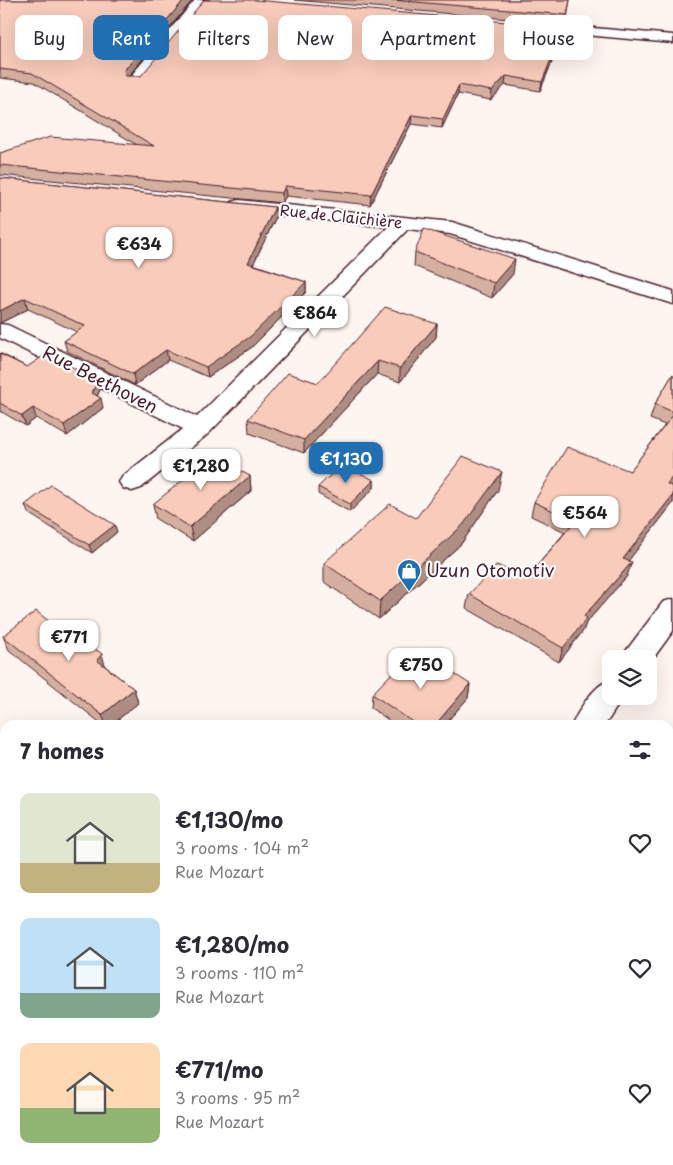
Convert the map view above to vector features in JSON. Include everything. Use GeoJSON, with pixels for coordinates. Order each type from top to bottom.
{"type":"FeatureCollection","features":[{"type":"Feature","properties":{"kind":"street"},"geometry":{"type":"LineString","coordinates":[[134,81],[202,0]]}},
{"type":"Feature","properties":{"kind":"street"},"geometry":{"type":"LineString","coordinates":[[593,32],[673,39]]}},
{"type":"Feature","properties":{"kind":"street","name":"Rue de Claichière"},"geometry":{"type":"LineString","coordinates":[[226,205],[452,228],[673,298]]}},
{"type":"Feature","properties":{"kind":"street"},"geometry":{"type":"LineString","coordinates":[[132,482],[201,427],[403,223]]}},
{"type":"Feature","properties":{"kind":"street","name":"Rue Beethoven"},"geometry":{"type":"LineString","coordinates":[[0,330],[179,420],[201,427]]}},
{"type":"Feature","properties":{"kind":"street"},"geometry":{"type":"LineString","coordinates":[[643,650],[673,610]]}},
{"type":"Feature","properties":{"kind":"street"},"geometry":{"type":"LineString","coordinates":[[591,720],[602,704]]}},
{"type":"Feature","properties":{"kind":"building"},"geometry":{"type":"Polygon","coordinates":[[[0,0],[184,0],[169,18],[169,15],[93,15],[93,60],[133,60],[124,71],[126,76],[141,76],[154,60],[169,60],[169,42],[179,30],[179,60],[268,60],[268,15],[192,15],[204,0],[255,0],[427,15],[362,15],[362,60],[494,60],[494,21],[504,22],[504,60],[551,60],[542,82],[506,76],[492,91],[459,85],[443,119],[412,115],[371,195],[285,186],[282,193],[0,165],[0,153],[50,137],[154,146],[32,73],[0,69],[0,0]]]}},
{"type":"Feature","properties":{"kind":"building"},"geometry":{"type":"Polygon","coordinates":[[[392,0],[570,0],[567,15],[392,0]]]}},
{"type":"Feature","properties":{"kind":"building"},"geometry":{"type":"Polygon","coordinates":[[[0,178],[275,207],[248,263],[306,282],[251,336],[206,367],[166,350],[133,374],[64,341],[85,326],[25,298],[0,311],[0,178]]]}},
{"type":"Feature","properties":{"kind":"building"},"geometry":{"type":"Polygon","coordinates":[[[424,229],[515,259],[494,283],[415,252],[424,229]]]}},
{"type":"Feature","properties":{"kind":"building"},"geometry":{"type":"Polygon","coordinates":[[[385,307],[437,324],[400,368],[378,361],[304,440],[248,419],[288,373],[318,383],[385,307]]]}},
{"type":"Feature","properties":{"kind":"building"},"geometry":{"type":"Polygon","coordinates":[[[0,354],[27,367],[46,354],[98,380],[92,393],[101,398],[64,425],[33,408],[22,416],[0,403],[0,354]]]}},
{"type":"Feature","properties":{"kind":"building"},"geometry":{"type":"Polygon","coordinates":[[[673,374],[673,412],[655,404],[673,374]]]}},
{"type":"Feature","properties":{"kind":"building"},"geometry":{"type":"Polygon","coordinates":[[[673,415],[673,476],[667,484],[673,487],[673,495],[623,559],[632,562],[584,616],[587,618],[563,648],[469,594],[497,565],[526,579],[575,521],[534,502],[567,447],[630,471],[673,415]]]}},
{"type":"Feature","properties":{"kind":"building"},"geometry":{"type":"Polygon","coordinates":[[[213,456],[250,476],[190,527],[153,504],[213,456]]]}},
{"type":"Feature","properties":{"kind":"building"},"geometry":{"type":"Polygon","coordinates":[[[463,456],[502,472],[463,525],[380,601],[324,563],[390,504],[416,518],[463,456]]]}},
{"type":"Feature","properties":{"kind":"building"},"geometry":{"type":"Polygon","coordinates":[[[342,464],[374,480],[350,504],[318,487],[342,464]]]}},
{"type":"Feature","properties":{"kind":"building"},"geometry":{"type":"Polygon","coordinates":[[[51,485],[115,525],[89,545],[25,505],[51,485]]]}},
{"type":"Feature","properties":{"kind":"building"},"geometry":{"type":"Polygon","coordinates":[[[36,611],[69,637],[75,634],[102,654],[97,660],[134,689],[102,715],[3,636],[36,611]]]}},
{"type":"Feature","properties":{"kind":"building"},"geometry":{"type":"Polygon","coordinates":[[[415,649],[470,684],[439,720],[410,720],[372,694],[415,649]]]}},
{"type":"Feature","properties":{"kind":"place","name":"Uzun Otomotiv"},"geometry":{"type":"Point","coordinates":[409,592]}}]}
